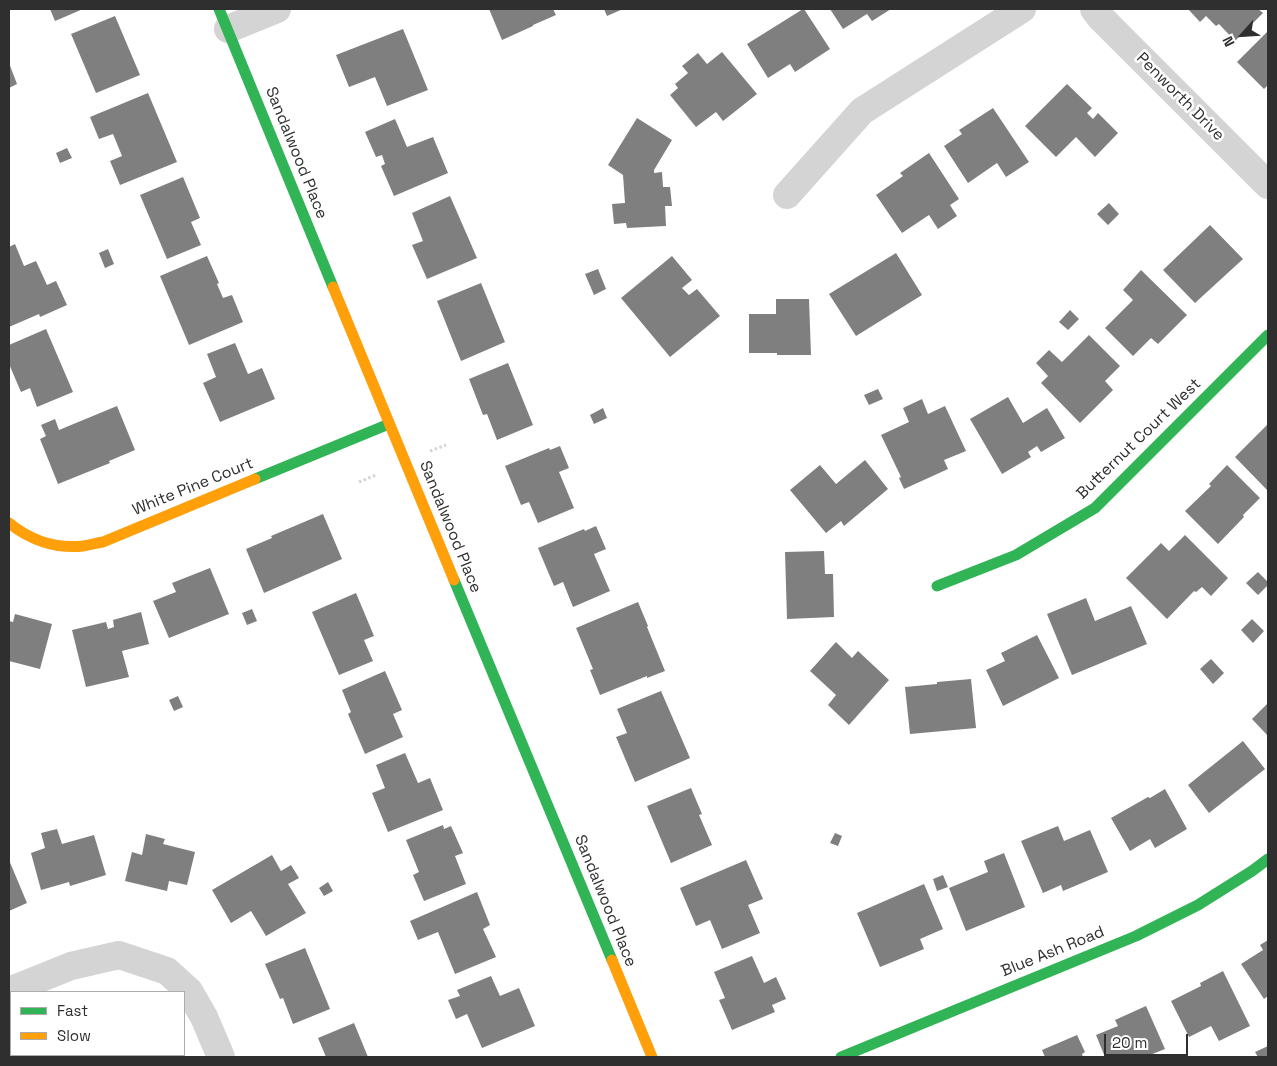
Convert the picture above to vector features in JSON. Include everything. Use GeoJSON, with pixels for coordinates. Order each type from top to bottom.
{"type":"FeatureCollection","features":[{"type":"Feature","properties":{"kind":"street"},"geometry":{"type":"LineString","coordinates":[[224,19],[277,9]]}},
{"type":"Feature","properties":{"kind":"street"},"geometry":{"type":"LineString","coordinates":[[787,195],[862,111],[1022,9]]}},
{"type":"Feature","properties":{"kind":"street","name":"Penworth Drive"},"geometry":{"type":"LineString","coordinates":[[1094,9],[1268,185]]}},
{"type":"Feature","properties":{"kind":"street","name":"Sandalwood Place"},"geometry":{"type":"LineString","coordinates":[[224,19],[389,424],[652,1057]]}},
{"type":"Feature","properties":{"kind":"street","name":"Butternut Court West"},"geometry":{"type":"LineString","coordinates":[[937,586],[1016,555],[1095,508],[1268,335]]}},
{"type":"Feature","properties":{"kind":"street","name":"White Pine Court"},"geometry":{"type":"LineString","coordinates":[[9,523],[37,540],[59,545],[81,546],[103,542],[389,424]]}},
{"type":"Feature","properties":{"kind":"street","name":"Blue Ash Road"},"geometry":{"type":"LineString","coordinates":[[841,1057],[1136,936],[1198,905],[1252,872],[1268,859]]}},
{"type":"Feature","properties":{"kind":"street"},"geometry":{"type":"LineString","coordinates":[[9,991],[71,966],[120,955],[167,971],[190,991],[204,1017],[221,1057]]}},
{"type":"Feature","properties":{"kind":"path"},"geometry":{"type":"LineString","coordinates":[[430,451],[446,445]]}},
{"type":"Feature","properties":{"kind":"path"},"geometry":{"type":"LineString","coordinates":[[359,482],[376,475]]}},
{"type":"Feature","properties":{"kind":"building"},"geometry":{"type":"Polygon","coordinates":[[[50,9],[83,9],[55,21],[50,9]]]}},
{"type":"Feature","properties":{"kind":"building"},"geometry":{"type":"Polygon","coordinates":[[[489,9],[553,9],[556,15],[502,40],[489,9]]]}},
{"type":"Feature","properties":{"kind":"building"},"geometry":{"type":"Polygon","coordinates":[[[604,9],[623,9],[607,16],[604,9]]]}},
{"type":"Feature","properties":{"kind":"building"},"geometry":{"type":"Polygon","coordinates":[[[803,9],[830,49],[795,72],[790,64],[768,78],[747,44],[803,9]]]}},
{"type":"Feature","properties":{"kind":"building"},"geometry":{"type":"Polygon","coordinates":[[[830,9],[891,9],[872,21],[867,14],[843,29],[830,9]]]}},
{"type":"Feature","properties":{"kind":"building"},"geometry":{"type":"Polygon","coordinates":[[[1188,9],[1258,9],[1263,13],[1235,41],[1219,24],[1216,26],[1206,16],[1200,22],[1188,9]]]}},
{"type":"Feature","properties":{"kind":"building"},"geometry":{"type":"Polygon","coordinates":[[[115,16],[140,75],[96,93],[71,34],[115,16]]]}},
{"type":"Feature","properties":{"kind":"building"},"geometry":{"type":"Polygon","coordinates":[[[403,29],[428,90],[387,106],[375,77],[349,87],[336,55],[403,29]]]}},
{"type":"Feature","properties":{"kind":"building"},"geometry":{"type":"Polygon","coordinates":[[[1268,31],[1268,88],[1267,86],[1264,89],[1237,62],[1268,31]]]}},
{"type":"Feature","properties":{"kind":"building"},"geometry":{"type":"Polygon","coordinates":[[[722,52],[757,94],[723,121],[716,112],[696,127],[670,95],[678,88],[675,84],[688,73],[682,66],[698,53],[707,64],[722,52]]]}},
{"type":"Feature","properties":{"kind":"building"},"geometry":{"type":"Polygon","coordinates":[[[9,63],[17,84],[9,88],[9,63]]]}},
{"type":"Feature","properties":{"kind":"building"},"geometry":{"type":"Polygon","coordinates":[[[1067,84],[1092,108],[1087,113],[1093,119],[1098,113],[1118,133],[1095,157],[1076,137],[1056,157],[1025,126],[1067,84]]]}},
{"type":"Feature","properties":{"kind":"building"},"geometry":{"type":"Polygon","coordinates":[[[148,93],[177,162],[120,185],[110,161],[122,156],[113,134],[99,139],[90,117],[148,93]]]}},
{"type":"Feature","properties":{"kind":"building"},"geometry":{"type":"Polygon","coordinates":[[[993,108],[1029,162],[1006,177],[997,163],[968,183],[944,146],[962,134],[959,130],[993,108]]]}},
{"type":"Feature","properties":{"kind":"building"},"geometry":{"type":"Polygon","coordinates":[[[637,118],[672,140],[654,170],[654,173],[662,172],[663,187],[670,187],[672,206],[665,206],[666,226],[627,228],[626,223],[614,224],[612,204],[625,203],[623,175],[608,165],[637,118]]]}},
{"type":"Feature","properties":{"kind":"building"},"geometry":{"type":"Polygon","coordinates":[[[395,119],[407,147],[433,137],[448,173],[394,196],[381,166],[385,164],[382,155],[376,157],[365,132],[395,119]]]}},
{"type":"Feature","properties":{"kind":"building"},"geometry":{"type":"Polygon","coordinates":[[[67,148],[72,158],[60,163],[56,153],[67,148]]]}},
{"type":"Feature","properties":{"kind":"building"},"geometry":{"type":"Polygon","coordinates":[[[929,153],[959,199],[950,205],[957,216],[938,229],[929,215],[902,233],[876,195],[903,176],[900,173],[929,153]]]}},
{"type":"Feature","properties":{"kind":"building"},"geometry":{"type":"Polygon","coordinates":[[[183,177],[200,218],[191,222],[201,245],[167,259],[140,195],[183,177]]]}},
{"type":"Feature","properties":{"kind":"building"},"geometry":{"type":"Polygon","coordinates":[[[450,196],[477,258],[427,279],[412,245],[423,241],[412,213],[450,196]]]}},
{"type":"Feature","properties":{"kind":"building"},"geometry":{"type":"Polygon","coordinates":[[[1109,203],[1119,214],[1108,225],[1097,214],[1109,203]]]}},
{"type":"Feature","properties":{"kind":"building"},"geometry":{"type":"Polygon","coordinates":[[[1210,225],[1243,259],[1195,303],[1163,270],[1210,225]]]}},
{"type":"Feature","properties":{"kind":"building"},"geometry":{"type":"Polygon","coordinates":[[[15,244],[24,266],[36,261],[47,285],[56,281],[67,305],[40,317],[39,314],[9,327],[9,247],[15,244]]]}},
{"type":"Feature","properties":{"kind":"building"},"geometry":{"type":"Polygon","coordinates":[[[108,249],[114,264],[105,268],[99,253],[108,249]]]}},
{"type":"Feature","properties":{"kind":"building"},"geometry":{"type":"Polygon","coordinates":[[[896,253],[922,295],[856,336],[829,294],[896,253]]]}},
{"type":"Feature","properties":{"kind":"building"},"geometry":{"type":"Polygon","coordinates":[[[207,256],[219,283],[217,284],[223,298],[232,295],[243,322],[189,345],[160,276],[207,256]]]}},
{"type":"Feature","properties":{"kind":"building"},"geometry":{"type":"Polygon","coordinates":[[[672,256],[692,280],[682,288],[689,295],[697,289],[720,316],[670,357],[621,298],[672,256]]]}},
{"type":"Feature","properties":{"kind":"building"},"geometry":{"type":"Polygon","coordinates":[[[598,269],[606,289],[594,295],[585,274],[598,269]]]}},
{"type":"Feature","properties":{"kind":"building"},"geometry":{"type":"Polygon","coordinates":[[[1141,270],[1187,315],[1158,344],[1151,338],[1133,356],[1105,328],[1133,300],[1123,290],[1141,270]]]}},
{"type":"Feature","properties":{"kind":"building"},"geometry":{"type":"Polygon","coordinates":[[[481,283],[505,342],[461,361],[437,301],[481,283]]]}},
{"type":"Feature","properties":{"kind":"building"},"geometry":{"type":"Polygon","coordinates":[[[776,299],[809,299],[811,355],[749,353],[749,314],[776,314],[776,299]]]}},
{"type":"Feature","properties":{"kind":"building"},"geometry":{"type":"Polygon","coordinates":[[[1070,310],[1079,319],[1068,330],[1059,322],[1070,310]]]}},
{"type":"Feature","properties":{"kind":"building"},"geometry":{"type":"Polygon","coordinates":[[[46,329],[73,392],[37,407],[30,388],[21,392],[9,364],[9,345],[46,329]]]}},
{"type":"Feature","properties":{"kind":"building"},"geometry":{"type":"Polygon","coordinates":[[[1089,335],[1120,366],[1105,381],[1113,390],[1080,423],[1041,383],[1048,376],[1036,363],[1049,350],[1062,362],[1089,335]]]}},
{"type":"Feature","properties":{"kind":"building"},"geometry":{"type":"Polygon","coordinates":[[[235,343],[248,374],[262,368],[275,399],[220,422],[203,383],[216,377],[207,354],[235,343]]]}},
{"type":"Feature","properties":{"kind":"building"},"geometry":{"type":"Polygon","coordinates":[[[508,363],[533,425],[497,440],[487,414],[483,415],[469,379],[508,363]]]}},
{"type":"Feature","properties":{"kind":"building"},"geometry":{"type":"Polygon","coordinates":[[[878,389],[883,399],[869,405],[864,395],[878,389]]]}},
{"type":"Feature","properties":{"kind":"building"},"geometry":{"type":"Polygon","coordinates":[[[1008,397],[1023,423],[1047,408],[1065,438],[1041,452],[1037,446],[1028,452],[1031,457],[1002,474],[970,419],[1008,397]]]}},
{"type":"Feature","properties":{"kind":"building"},"geometry":{"type":"Polygon","coordinates":[[[922,399],[928,414],[945,406],[966,451],[944,460],[948,469],[904,489],[899,478],[901,477],[881,435],[909,422],[903,408],[922,399]]]}},
{"type":"Feature","properties":{"kind":"building"},"geometry":{"type":"Polygon","coordinates":[[[117,406],[135,450],[109,461],[110,463],[58,484],[40,439],[46,436],[41,425],[55,419],[59,430],[117,406]]]}},
{"type":"Feature","properties":{"kind":"building"},"geometry":{"type":"Polygon","coordinates":[[[603,408],[607,418],[594,424],[590,415],[603,408]]]}},
{"type":"Feature","properties":{"kind":"building"},"geometry":{"type":"Polygon","coordinates":[[[1268,424],[1268,491],[1235,457],[1268,424]]]}},
{"type":"Feature","properties":{"kind":"building"},"geometry":{"type":"Polygon","coordinates":[[[560,446],[569,468],[559,472],[574,508],[538,523],[529,502],[521,505],[505,466],[549,448],[550,450],[560,446]]]}},
{"type":"Feature","properties":{"kind":"building"},"geometry":{"type":"Polygon","coordinates":[[[865,460],[888,489],[844,526],[841,521],[826,533],[790,490],[820,465],[836,484],[865,460]]]}},
{"type":"Feature","properties":{"kind":"building"},"geometry":{"type":"Polygon","coordinates":[[[1227,465],[1260,498],[1218,544],[1185,511],[1211,486],[1209,484],[1227,465]]]}},
{"type":"Feature","properties":{"kind":"building"},"geometry":{"type":"Polygon","coordinates":[[[323,514],[342,559],[264,593],[246,549],[323,514]]]}},
{"type":"Feature","properties":{"kind":"building"},"geometry":{"type":"Polygon","coordinates":[[[596,526],[606,549],[594,554],[610,591],[573,607],[563,582],[554,586],[538,548],[596,526]]]}},
{"type":"Feature","properties":{"kind":"building"},"geometry":{"type":"Polygon","coordinates":[[[1185,535],[1228,578],[1211,596],[1202,587],[1196,592],[1194,591],[1167,619],[1126,578],[1161,543],[1169,551],[1185,535]]]}},
{"type":"Feature","properties":{"kind":"building"},"geometry":{"type":"Polygon","coordinates":[[[824,551],[825,574],[833,574],[834,617],[787,619],[785,552],[824,551]]]}},
{"type":"Feature","properties":{"kind":"building"},"geometry":{"type":"Polygon","coordinates":[[[210,568],[229,614],[169,638],[153,601],[176,592],[172,583],[210,568]]]}},
{"type":"Feature","properties":{"kind":"building"},"geometry":{"type":"Polygon","coordinates":[[[1258,572],[1268,582],[1268,585],[1258,595],[1246,583],[1258,572]]]}},
{"type":"Feature","properties":{"kind":"building"},"geometry":{"type":"Polygon","coordinates":[[[356,593],[374,636],[364,640],[373,661],[339,675],[312,612],[356,593]]]}},
{"type":"Feature","properties":{"kind":"building"},"geometry":{"type":"Polygon","coordinates":[[[1086,598],[1095,621],[1131,606],[1147,644],[1072,675],[1047,614],[1086,598]]]}},
{"type":"Feature","properties":{"kind":"building"},"geometry":{"type":"Polygon","coordinates":[[[638,602],[665,671],[647,678],[647,676],[600,695],[590,670],[593,669],[576,628],[638,602]]]}},
{"type":"Feature","properties":{"kind":"building"},"geometry":{"type":"Polygon","coordinates":[[[252,609],[257,621],[247,625],[242,613],[252,609]]]}},
{"type":"Feature","properties":{"kind":"building"},"geometry":{"type":"Polygon","coordinates":[[[141,612],[149,644],[122,651],[129,677],[86,687],[72,630],[106,622],[108,629],[114,627],[113,620],[141,612]]]}},
{"type":"Feature","properties":{"kind":"building"},"geometry":{"type":"Polygon","coordinates":[[[15,614],[52,624],[40,669],[9,661],[9,621],[13,622],[15,614]]]}},
{"type":"Feature","properties":{"kind":"building"},"geometry":{"type":"Polygon","coordinates":[[[1252,619],[1264,631],[1253,643],[1241,630],[1252,619]]]}},
{"type":"Feature","properties":{"kind":"building"},"geometry":{"type":"Polygon","coordinates":[[[1037,635],[1059,678],[1003,706],[986,670],[1005,661],[1001,653],[1037,635]]]}},
{"type":"Feature","properties":{"kind":"building"},"geometry":{"type":"Polygon","coordinates":[[[836,642],[852,658],[858,651],[889,680],[849,725],[828,705],[836,695],[810,671],[836,642]]]}},
{"type":"Feature","properties":{"kind":"building"},"geometry":{"type":"Polygon","coordinates":[[[1211,659],[1224,673],[1213,684],[1200,669],[1211,659]]]}},
{"type":"Feature","properties":{"kind":"building"},"geometry":{"type":"Polygon","coordinates":[[[385,671],[402,710],[393,714],[403,737],[365,754],[348,714],[351,712],[342,690],[385,671]]]}},
{"type":"Feature","properties":{"kind":"building"},"geometry":{"type":"Polygon","coordinates":[[[971,679],[976,728],[910,734],[905,687],[971,679]]]}},
{"type":"Feature","properties":{"kind":"building"},"geometry":{"type":"Polygon","coordinates":[[[661,691],[690,758],[635,782],[616,737],[627,733],[617,709],[661,691]]]}},
{"type":"Feature","properties":{"kind":"building"},"geometry":{"type":"Polygon","coordinates":[[[178,696],[183,707],[174,711],[169,700],[178,696]]]}},
{"type":"Feature","properties":{"kind":"building"},"geometry":{"type":"Polygon","coordinates":[[[1268,703],[1268,736],[1252,719],[1268,703]]]}},
{"type":"Feature","properties":{"kind":"building"},"geometry":{"type":"Polygon","coordinates":[[[1243,741],[1265,769],[1209,813],[1188,785],[1243,741]]]}},
{"type":"Feature","properties":{"kind":"building"},"geometry":{"type":"Polygon","coordinates":[[[405,753],[418,783],[430,778],[443,810],[388,832],[372,793],[385,788],[376,765],[405,753]]]}},
{"type":"Feature","properties":{"kind":"building"},"geometry":{"type":"Polygon","coordinates":[[[691,788],[702,814],[699,815],[712,845],[671,863],[647,806],[691,788]]]}},
{"type":"Feature","properties":{"kind":"building"},"geometry":{"type":"Polygon","coordinates":[[[1165,789],[1187,829],[1155,848],[1150,839],[1130,851],[1111,818],[1165,789]]]}},
{"type":"Feature","properties":{"kind":"building"},"geometry":{"type":"Polygon","coordinates":[[[443,825],[444,829],[451,826],[463,853],[455,856],[466,884],[424,901],[413,875],[419,872],[406,840],[443,825]]]}},
{"type":"Feature","properties":{"kind":"building"},"geometry":{"type":"Polygon","coordinates":[[[1058,826],[1064,841],[1090,830],[1108,872],[1063,891],[1061,885],[1043,893],[1021,841],[1058,826]]]}},
{"type":"Feature","properties":{"kind":"building"},"geometry":{"type":"Polygon","coordinates":[[[57,829],[62,844],[94,835],[106,875],[70,886],[69,882],[41,890],[31,853],[45,848],[41,833],[57,829]]]}},
{"type":"Feature","properties":{"kind":"building"},"geometry":{"type":"Polygon","coordinates":[[[835,833],[842,836],[838,846],[830,843],[835,833]]]}},
{"type":"Feature","properties":{"kind":"building"},"geometry":{"type":"Polygon","coordinates":[[[146,834],[165,839],[163,844],[195,852],[187,885],[169,881],[167,891],[125,881],[132,852],[142,855],[146,834]]]}},
{"type":"Feature","properties":{"kind":"building"},"geometry":{"type":"Polygon","coordinates":[[[1004,853],[1025,907],[966,931],[949,888],[988,872],[984,861],[1004,853]]]}},
{"type":"Feature","properties":{"kind":"building"},"geometry":{"type":"Polygon","coordinates":[[[272,855],[281,871],[291,865],[299,878],[288,884],[306,913],[266,936],[251,911],[231,923],[212,890],[272,855]]]}},
{"type":"Feature","properties":{"kind":"building"},"geometry":{"type":"Polygon","coordinates":[[[9,860],[27,903],[9,911],[9,860]]]}},
{"type":"Feature","properties":{"kind":"building"},"geometry":{"type":"Polygon","coordinates":[[[746,860],[763,899],[748,905],[760,933],[722,949],[710,920],[696,926],[680,888],[746,860]]]}},
{"type":"Feature","properties":{"kind":"building"},"geometry":{"type":"Polygon","coordinates":[[[943,875],[948,887],[937,891],[933,879],[943,875]]]}},
{"type":"Feature","properties":{"kind":"building"},"geometry":{"type":"Polygon","coordinates":[[[328,882],[333,891],[324,896],[319,888],[328,882]]]}},
{"type":"Feature","properties":{"kind":"building"},"geometry":{"type":"Polygon","coordinates":[[[924,884],[943,929],[920,939],[924,949],[880,967],[857,913],[924,884]]]}},
{"type":"Feature","properties":{"kind":"building"},"geometry":{"type":"Polygon","coordinates":[[[477,892],[490,925],[483,929],[496,957],[455,974],[438,932],[418,940],[410,921],[477,892]]]}},
{"type":"Feature","properties":{"kind":"building"},"geometry":{"type":"Polygon","coordinates":[[[1268,940],[1268,996],[1264,999],[1241,964],[1263,950],[1260,945],[1268,940]]]}},
{"type":"Feature","properties":{"kind":"building"},"geometry":{"type":"Polygon","coordinates":[[[305,948],[330,1009],[293,1024],[283,998],[280,999],[265,964],[305,948]]]}},
{"type":"Feature","properties":{"kind":"building"},"geometry":{"type":"Polygon","coordinates":[[[752,956],[764,983],[776,977],[786,999],[772,1005],[775,1012],[732,1030],[719,1000],[725,998],[714,972],[752,956]]]}},
{"type":"Feature","properties":{"kind":"building"},"geometry":{"type":"Polygon","coordinates":[[[1223,971],[1250,1026],[1219,1041],[1211,1026],[1189,1037],[1171,1001],[1201,986],[1200,983],[1223,971]]]}},
{"type":"Feature","properties":{"kind":"building"},"geometry":{"type":"Polygon","coordinates":[[[491,976],[500,996],[519,988],[535,1026],[482,1048],[467,1014],[456,1019],[448,1000],[460,996],[457,990],[491,976]]]}},
{"type":"Feature","properties":{"kind":"building"},"geometry":{"type":"Polygon","coordinates":[[[1146,1006],[1165,1049],[1145,1057],[1105,1057],[1096,1035],[1118,1026],[1115,1020],[1146,1006]]]}},
{"type":"Feature","properties":{"kind":"building"},"geometry":{"type":"Polygon","coordinates":[[[354,1023],[368,1057],[326,1057],[318,1038],[354,1023]]]}},
{"type":"Feature","properties":{"kind":"building"},"geometry":{"type":"Polygon","coordinates":[[[1077,1035],[1085,1052],[1082,1054],[1083,1057],[1045,1057],[1042,1050],[1077,1035]]]}},
{"type":"Feature","properties":{"kind":"building"},"geometry":{"type":"Polygon","coordinates":[[[1268,1046],[1268,1057],[1258,1057],[1255,1052],[1268,1046]]]}},
{"type":"Feature","properties":{"kind":"building"},"geometry":{"type":"Polygon","coordinates":[[[92,1056],[146,1057],[92,1057],[92,1056]]]}},
{"type":"Feature","properties":{"kind":"traffic: fast"},"geometry":{"type":"LineString","coordinates":[[219,9],[333,287]]}},
{"type":"Feature","properties":{"kind":"traffic: fast"},"geometry":{"type":"LineString","coordinates":[[937,586],[1016,555],[1095,508],[1268,335]]}},
{"type":"Feature","properties":{"kind":"traffic: fast"},"geometry":{"type":"LineString","coordinates":[[255,479],[389,424]]}},
{"type":"Feature","properties":{"kind":"traffic: fast"},"geometry":{"type":"LineString","coordinates":[[454,580],[612,960]]}},
{"type":"Feature","properties":{"kind":"traffic: fast"},"geometry":{"type":"LineString","coordinates":[[841,1057],[1136,936],[1198,905],[1268,859]]}},
{"type":"Feature","properties":{"kind":"traffic: slow"},"geometry":{"type":"LineString","coordinates":[[333,287],[454,580]]}},
{"type":"Feature","properties":{"kind":"traffic: slow"},"geometry":{"type":"LineString","coordinates":[[9,523],[35,539],[53,545],[86,546],[103,542],[255,479]]}},
{"type":"Feature","properties":{"kind":"traffic: slow"},"geometry":{"type":"LineString","coordinates":[[612,960],[652,1057]]}}]}
